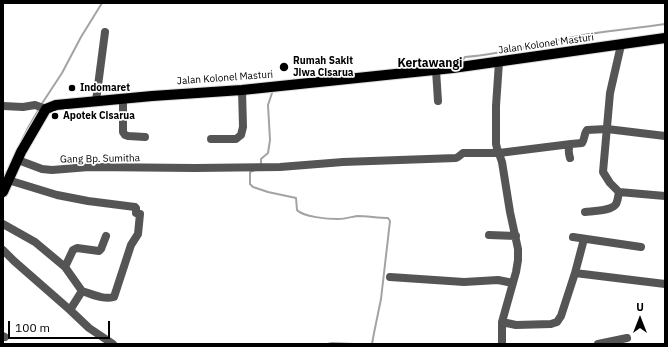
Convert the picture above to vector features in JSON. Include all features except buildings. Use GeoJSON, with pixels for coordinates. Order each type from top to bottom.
{"type":"FeatureCollection","features":[{"type":"Feature","properties":{"kind":"main road","name":"Jalan Kolonel Masturi"},"geometry":{"type":"LineString","coordinates":[[42,108],[96,101],[242,90],[436,70],[665,38]]}},
{"type":"Feature","properties":{"kind":"main road"},"geometry":{"type":"LineString","coordinates":[[3,192],[42,108]]}},
{"type":"Feature","properties":{"kind":"street"},"geometry":{"type":"LineString","coordinates":[[96,101],[105,32]]}},
{"type":"Feature","properties":{"kind":"street"},"geometry":{"type":"LineString","coordinates":[[621,45],[610,93],[603,172],[610,183],[619,192],[665,196]]}},
{"type":"Feature","properties":{"kind":"street"},"geometry":{"type":"LineString","coordinates":[[499,62],[496,106],[496,144],[502,162],[518,249],[518,260],[502,322],[502,344]]}},
{"type":"Feature","properties":{"kind":"street"},"geometry":{"type":"LineString","coordinates":[[436,70],[438,101]]}},
{"type":"Feature","properties":{"kind":"street"},"geometry":{"type":"LineString","coordinates":[[211,139],[236,139],[241,135],[243,127],[242,90]]}},
{"type":"Feature","properties":{"kind":"street"},"geometry":{"type":"LineString","coordinates":[[124,99],[123,132],[128,136],[145,137]]}},
{"type":"Feature","properties":{"kind":"street"},"geometry":{"type":"LineString","coordinates":[[3,106],[23,107],[36,105],[42,108]]}},
{"type":"Feature","properties":{"kind":"street"},"geometry":{"type":"LineString","coordinates":[[570,158],[569,148],[571,144],[582,143],[587,130],[607,129],[665,136]]}},
{"type":"Feature","properties":{"kind":"street","name":"Gang Bp. Sumitha"},"geometry":{"type":"LineString","coordinates":[[18,160],[42,169],[52,170],[89,167],[280,167],[343,162],[456,158],[465,152],[499,153],[571,144]]}},
{"type":"Feature","properties":{"kind":"street"},"geometry":{"type":"LineString","coordinates":[[3,224],[35,242],[65,267],[82,290],[102,298],[109,299],[114,297],[131,245],[138,234],[140,214],[136,213],[136,208],[57,195],[8,180]]}},
{"type":"Feature","properties":{"kind":"street"},"geometry":{"type":"LineString","coordinates":[[585,212],[614,207],[617,203],[619,192]]}},
{"type":"Feature","properties":{"kind":"street"},"geometry":{"type":"LineString","coordinates":[[489,234],[516,236]]}},
{"type":"Feature","properties":{"kind":"street"},"geometry":{"type":"LineString","coordinates":[[65,267],[74,250],[77,248],[99,251],[102,249],[106,236]]}},
{"type":"Feature","properties":{"kind":"street"},"geometry":{"type":"LineString","coordinates":[[573,237],[641,247]]}},
{"type":"Feature","properties":{"kind":"street"},"geometry":{"type":"LineString","coordinates":[[502,322],[516,325],[551,324],[557,322],[561,316],[575,273],[584,239]]}},
{"type":"Feature","properties":{"kind":"street"},"geometry":{"type":"LineString","coordinates":[[3,250],[89,328],[113,344]]}},
{"type":"Feature","properties":{"kind":"street"},"geometry":{"type":"LineString","coordinates":[[575,273],[665,284]]}},
{"type":"Feature","properties":{"kind":"street"},"geometry":{"type":"LineString","coordinates":[[390,277],[464,282],[498,280],[513,282]]}},
{"type":"Feature","properties":{"kind":"street"},"geometry":{"type":"LineString","coordinates":[[70,310],[82,290]]}},
{"type":"Feature","properties":{"kind":"street"},"geometry":{"type":"LineString","coordinates":[[598,344],[627,338]]}},
{"type":"Feature","properties":{"kind":"waterway"},"geometry":{"type":"LineString","coordinates":[[41,105],[62,73],[81,37],[102,3]]}},
{"type":"Feature","properties":{"kind":"waterway"},"geometry":{"type":"LineString","coordinates":[[460,63],[465,57],[496,53],[589,34],[665,24]]}},
{"type":"Feature","properties":{"kind":"waterway"},"geometry":{"type":"LineString","coordinates":[[261,165],[261,159],[268,153],[270,140],[268,105],[273,90]]}},
{"type":"Feature","properties":{"kind":"waterway"},"geometry":{"type":"LineString","coordinates":[[21,142],[39,109]]}},
{"type":"Feature","properties":{"kind":"waterway"},"geometry":{"type":"LineString","coordinates":[[255,170],[250,172],[250,184],[253,187],[296,198],[297,210],[305,214],[334,219],[357,216],[388,218],[390,221],[381,299],[372,344]]}},
{"type":"Feature","properties":{"kind":"waterway"},"geometry":{"type":"LineString","coordinates":[[3,179],[7,171]]}},
{"type":"Feature","properties":{"kind":"waterway"},"geometry":{"type":"LineString","coordinates":[[327,344],[354,344]]}},
{"type":"Feature","properties":{"kind":"place","name":"Rumah Sakit Jiwa Cisarua"},"geometry":{"type":"Point","coordinates":[284,67]}},
{"type":"Feature","properties":{"kind":"place","name":"Indomaret"},"geometry":{"type":"Point","coordinates":[72,88]}},
{"type":"Feature","properties":{"kind":"place","name":"Apotek Cisarua"},"geometry":{"type":"Point","coordinates":[55,116]}},
{"type":"Feature","properties":{"kind":"district","name":"Kertawangi"},"geometry":{"type":"Point","coordinates":[430,64]}}]}
